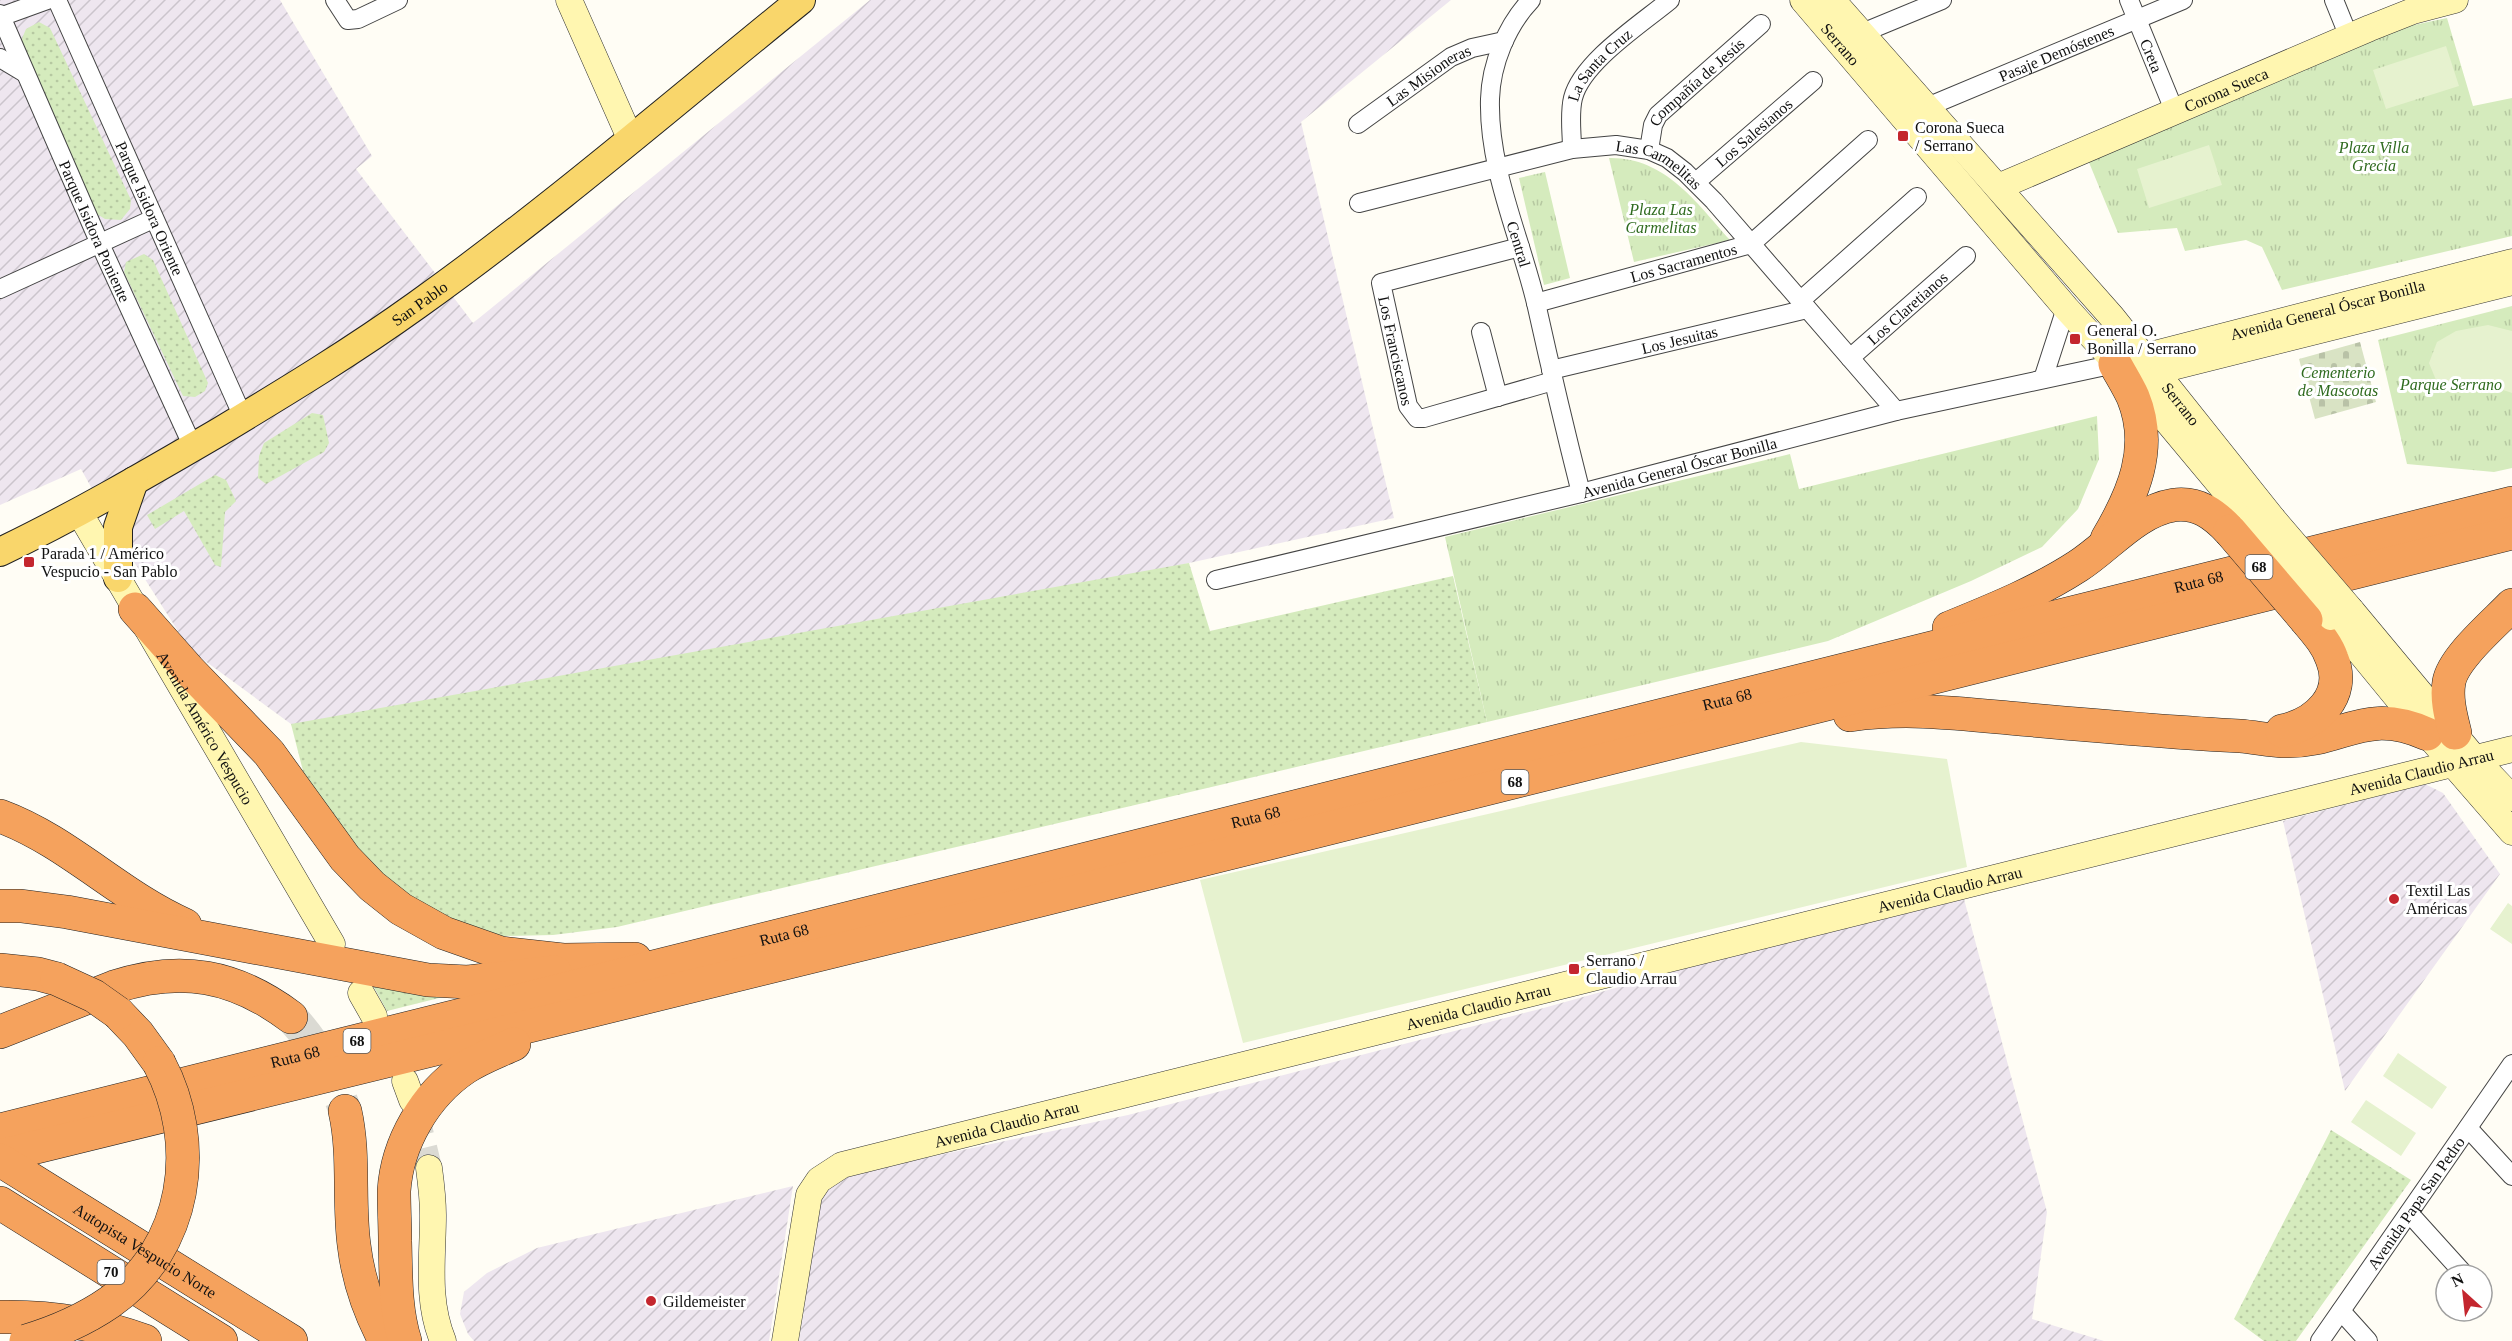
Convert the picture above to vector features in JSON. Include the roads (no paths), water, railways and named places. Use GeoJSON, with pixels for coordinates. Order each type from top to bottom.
{"type":"FeatureCollection","features":[{"type":"Feature","properties":{"kind":"highway"},"geometry":{"type":"LineString","coordinates":[[2102,548],[2131,495],[2138,477],[2141,450],[2138,412],[2133,396],[2129,361]]}},
{"type":"Feature","properties":{"kind":"highway","name":"Ruta 68"},"geometry":{"type":"LineString","coordinates":[[0,1144],[691,958],[2512,503]]}},
{"type":"Feature","properties":{"kind":"highway"},"geometry":{"type":"LineString","coordinates":[[1855,668],[2035,590],[2079,565],[2150,513],[2176,505],[2203,508],[2217,517],[2252,524],[2329,616],[2332,657],[2336,671],[2334,692],[2318,716],[2304,724],[2254,737]]}},
{"type":"Feature","properties":{"kind":"highway","name":"Ruta 68"},"geometry":{"type":"LineString","coordinates":[[0,1144],[70,1139],[572,1017],[2512,533]]}},
{"type":"Feature","properties":{"kind":"highway"},"geometry":{"type":"LineString","coordinates":[[1689,739],[1872,712],[1928,711],[2284,741],[2307,740],[2356,726],[2391,722],[2453,748],[2448,697],[2451,674],[2472,645],[2512,605]]}},
{"type":"Feature","properties":{"kind":"highway"},"geometry":{"type":"LineString","coordinates":[[135,609],[189,670],[269,753],[345,858],[372,886],[412,917],[472,945],[520,956],[562,960],[691,958]]}},
{"type":"Feature","properties":{"kind":"highway"},"geometry":{"type":"LineString","coordinates":[[0,816],[47,839],[123,890],[170,918],[235,943]]}},
{"type":"Feature","properties":{"kind":"highway"},"geometry":{"type":"LineString","coordinates":[[0,906],[42,908],[406,977],[450,981],[503,979],[691,958]]}},
{"type":"Feature","properties":{"kind":"highway"},"geometry":{"type":"LineString","coordinates":[[0,970],[38,974],[57,979],[94,996],[118,1013],[138,1034],[159,1063],[176,1102],[184,1145],[179,1197],[168,1230],[144,1269],[111,1302],[67,1326],[26,1341]]}},
{"type":"Feature","properties":{"kind":"highway"},"geometry":{"type":"LineString","coordinates":[[0,1032],[114,987],[152,977],[172,975],[202,976],[234,984],[262,997],[291,1017]]}},
{"type":"Feature","properties":{"kind":"highway"},"geometry":{"type":"LineString","coordinates":[[405,1341],[397,1302],[394,1191],[399,1162],[411,1130],[434,1096],[464,1069],[572,1017]]}},
{"type":"Feature","properties":{"kind":"highway"},"geometry":{"type":"LineString","coordinates":[[345,1111],[350,1140],[354,1243],[358,1269],[372,1314],[385,1341]]}},
{"type":"Feature","properties":{"kind":"highway","name":"Autopista Vespucio Norte"},"geometry":{"type":"LineString","coordinates":[[0,1144],[291,1341]]}},
{"type":"Feature","properties":{"kind":"highway","name":"70"},"geometry":{"type":"LineString","coordinates":[[0,1203],[221,1341]]}},
{"type":"Feature","properties":{"kind":"highway"},"geometry":{"type":"LineString","coordinates":[[0,1317],[91,1324],[145,1341]]}},
{"type":"Feature","properties":{"kind":"main road","name":"San Pablo"},"geometry":{"type":"LineString","coordinates":[[0,552],[79,512],[193,447],[324,368],[426,298],[478,260],[801,0]]}},
{"type":"Feature","properties":{"kind":"main road"},"geometry":{"type":"LineString","coordinates":[[118,578],[118,527],[134,481]]}},
{"type":"Feature","properties":{"kind":"street"},"geometry":{"type":"LineString","coordinates":[[0,16],[47,0]]}},
{"type":"Feature","properties":{"kind":"street","name":"Parque Isidora Oriente"},"geometry":{"type":"LineString","coordinates":[[57,0],[243,417]]}},
{"type":"Feature","properties":{"kind":"street"},"geometry":{"type":"LineString","coordinates":[[335,0],[348,20],[358,19],[398,0]]}},
{"type":"Feature","properties":{"kind":"street"},"geometry":{"type":"LineString","coordinates":[[569,0],[630,138]]}},
{"type":"Feature","properties":{"kind":"street","name":"Central"},"geometry":{"type":"LineString","coordinates":[[1531,0],[1504,41],[1496,67],[1490,96],[1492,129],[1498,168],[1536,303],[1581,493]]}},
{"type":"Feature","properties":{"kind":"street","name":"La Santa Cruz"},"geometry":{"type":"LineString","coordinates":[[1572,150],[1571,105],[1576,89],[1586,72],[1670,0]]}},
{"type":"Feature","properties":{"kind":"street","name":"Serrano"},"geometry":{"type":"LineString","coordinates":[[1803,0],[2066,308],[2129,361]]}},
{"type":"Feature","properties":{"kind":"street","name":"Serrano"},"geometry":{"type":"LineString","coordinates":[[1832,0],[2112,317],[2146,396],[2329,616],[2453,748]]}},
{"type":"Feature","properties":{"kind":"street"},"geometry":{"type":"LineString","coordinates":[[1862,33],[1942,0]]}},
{"type":"Feature","properties":{"kind":"street","name":"Creta"},"geometry":{"type":"LineString","coordinates":[[2129,0],[2174,110]]}},
{"type":"Feature","properties":{"kind":"street","name":"Pasaje Demóstenes"},"geometry":{"type":"LineString","coordinates":[[1927,106],[2183,0]]}},
{"type":"Feature","properties":{"kind":"street"},"geometry":{"type":"LineString","coordinates":[[2334,0],[2349,37]]}},
{"type":"Feature","properties":{"kind":"street","name":"Corona Sueca"},"geometry":{"type":"LineString","coordinates":[[1998,187],[2349,37],[2413,11],[2455,0]]}},
{"type":"Feature","properties":{"kind":"street","name":"Parque Isidora Poniente"},"geometry":{"type":"LineString","coordinates":[[0,16],[100,244],[193,447]]}},
{"type":"Feature","properties":{"kind":"street","name":"Compañía de Jesús"},"geometry":{"type":"LineString","coordinates":[[1648,150],[1653,125],[1658,115],[1761,24]]}},
{"type":"Feature","properties":{"kind":"street","name":"Las Misioneras"},"geometry":{"type":"LineString","coordinates":[[1358,124],[1451,57],[1472,48],[1504,41]]}},
{"type":"Feature","properties":{"kind":"street"},"geometry":{"type":"LineString","coordinates":[[0,58],[25,73]]}},
{"type":"Feature","properties":{"kind":"street","name":"Los Salesianos"},"geometry":{"type":"LineString","coordinates":[[1696,182],[1813,81]]}},
{"type":"Feature","properties":{"kind":"street","name":"Los Sacramentos"},"geometry":{"type":"LineString","coordinates":[[1536,303],[1751,244],[1868,140]]}},
{"type":"Feature","properties":{"kind":"street","name":"Las Carmelitas"},"geometry":{"type":"LineString","coordinates":[[1359,203],[1572,150],[1616,145],[1648,150],[1667,158],[1696,182],[1896,411]]}},
{"type":"Feature","properties":{"kind":"street","name":"Los Jesuitas"},"geometry":{"type":"LineString","coordinates":[[1552,375],[1804,305],[1917,197]]}},
{"type":"Feature","properties":{"kind":"street"},"geometry":{"type":"LineString","coordinates":[[0,289],[153,219]]}},
{"type":"Feature","properties":{"kind":"street","name":"Los Franciscanos"},"geometry":{"type":"LineString","coordinates":[[1520,247],[1381,283],[1408,406],[1417,418],[1424,418],[1498,397],[1552,375]]}},
{"type":"Feature","properties":{"kind":"street","name":"Los Claretianos"},"geometry":{"type":"LineString","coordinates":[[1850,358],[1966,256]]}},
{"type":"Feature","properties":{"kind":"street","name":"Avenida General Óscar Bonilla"},"geometry":{"type":"LineString","coordinates":[[1216,580],[1581,493],[1896,411],[2129,361],[2512,262]]}},
{"type":"Feature","properties":{"kind":"street","name":"Avenida General Óscar Bonilla"},"geometry":{"type":"LineString","coordinates":[[2129,361],[2173,367],[2512,282]]}},
{"type":"Feature","properties":{"kind":"street"},"geometry":{"type":"LineString","coordinates":[[2043,379],[2066,308]]}},
{"type":"Feature","properties":{"kind":"street"},"geometry":{"type":"LineString","coordinates":[[1481,332],[1498,397]]}},
{"type":"Feature","properties":{"kind":"street","name":"Avenida Américo Vespucio"},"geometry":{"type":"LineString","coordinates":[[79,512],[332,944]]}},
{"type":"Feature","properties":{"kind":"street"},"geometry":{"type":"LineString","coordinates":[[2453,748],[2512,798]]}},
{"type":"Feature","properties":{"kind":"street"},"geometry":{"type":"LineString","coordinates":[[2453,748],[2512,832]]}},
{"type":"Feature","properties":{"kind":"street","name":"Avenida Claudio Arrau"},"geometry":{"type":"LineString","coordinates":[[785,1341],[809,1195],[819,1180],[842,1165],[2453,748],[2512,749]]}},
{"type":"Feature","properties":{"kind":"street"},"geometry":{"type":"LineString","coordinates":[[361,993],[374,1016]]}},
{"type":"Feature","properties":{"kind":"street","name":"Avenida Papa San Pedro"},"geometry":{"type":"LineString","coordinates":[[2320,1341],[2512,1064]]}},
{"type":"Feature","properties":{"kind":"street"},"geometry":{"type":"LineString","coordinates":[[2468,1128],[2512,1176]]}},
{"type":"Feature","properties":{"kind":"street"},"geometry":{"type":"LineString","coordinates":[[429,1168],[433,1208],[432,1297],[436,1321],[443,1341]]}},
{"type":"Feature","properties":{"kind":"street"},"geometry":{"type":"LineString","coordinates":[[2409,1213],[2454,1263]]}},
{"type":"Feature","properties":{"kind":"street"},"geometry":{"type":"LineString","coordinates":[[2341,1311],[2368,1341]]}},
{"type":"Feature","properties":{"kind":"tunnel"},"geometry":{"type":"LineString","coordinates":[[291,1017],[309,1038],[323,1061],[345,1111]]}},
{"type":"Feature","properties":{"kind":"tunnel"},"geometry":{"type":"LineString","coordinates":[[415,1110],[429,1168]]}},
{"type":"Feature","properties":{"kind":"place","name":"Corona Sueca / Serrano"},"geometry":{"type":"Point","coordinates":[1903,136]}},
{"type":"Feature","properties":{"kind":"place","name":"General O. Bonilla / Serrano"},"geometry":{"type":"Point","coordinates":[2075,339]}},
{"type":"Feature","properties":{"kind":"place","name":"Parada 1 / Américo Vespucio - San Pablo"},"geometry":{"type":"Point","coordinates":[29,562]}},
{"type":"Feature","properties":{"kind":"place","name":"Textil Las Américas"},"geometry":{"type":"Point","coordinates":[2394,899]}},
{"type":"Feature","properties":{"kind":"place","name":"Serrano / Claudio Arrau"},"geometry":{"type":"Point","coordinates":[1574,969]}},
{"type":"Feature","properties":{"kind":"place","name":"Gildemeister"},"geometry":{"type":"Point","coordinates":[651,1301]}},
{"type":"Feature","properties":{"kind":"park label","name":"Plaza Villa Grecia"},"geometry":{"type":"Point","coordinates":[2374,156]}},
{"type":"Feature","properties":{"kind":"park label","name":"Plaza Las Carmelitas"},"geometry":{"type":"Point","coordinates":[1661,218]}},
{"type":"Feature","properties":{"kind":"park label","name":"Cementerio de Mascotas"},"geometry":{"type":"Point","coordinates":[2338,381]}},
{"type":"Feature","properties":{"kind":"park label","name":"Parque Serrano"},"geometry":{"type":"Point","coordinates":[2451,384]}}]}
